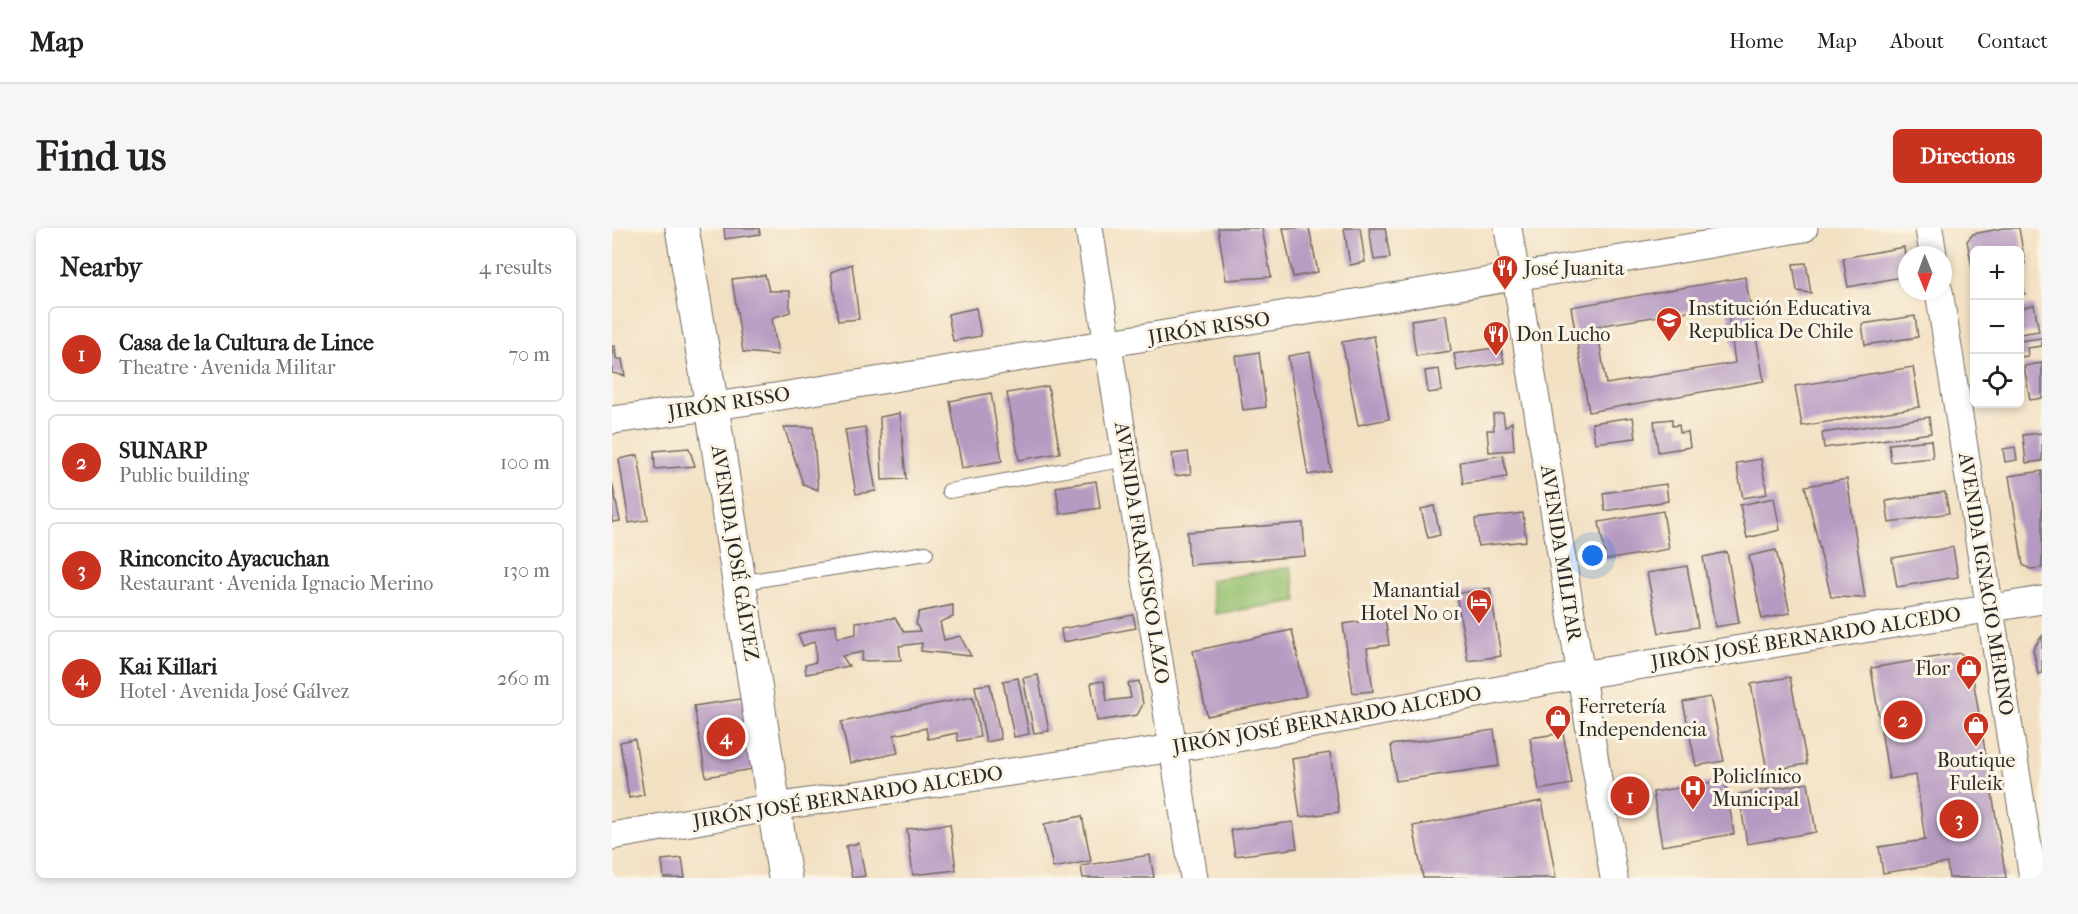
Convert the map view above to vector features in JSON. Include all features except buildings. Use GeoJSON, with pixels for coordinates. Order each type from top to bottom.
{"type":"FeatureCollection","features":[{"type":"Feature","properties":{"kind":"street","name":"AVENIDA JOSÉ GÁLVEZ"},"geometry":{"type":"LineString","coordinates":[[682,228],[785,878]]}},
{"type":"Feature","properties":{"kind":"street","name":"AVENIDA FRANCISCO LAZO"},"geometry":{"type":"LineString","coordinates":[[1089,228],[1194,878]]}},
{"type":"Feature","properties":{"kind":"street","name":"AVENIDA MILITAR"},"geometry":{"type":"LineString","coordinates":[[1508,228],[1614,878]]}},
{"type":"Feature","properties":{"kind":"street","name":"JIRÓN RISSO"},"geometry":{"type":"LineString","coordinates":[[612,420],[712,407],[1516,278],[1804,228]]}},
{"type":"Feature","properties":{"kind":"street"},"geometry":{"type":"LineString","coordinates":[[1929,228],[1932,246]]}},
{"type":"Feature","properties":{"kind":"street","name":"AVENIDA IGNACIO MERINO"},"geometry":{"type":"LineString","coordinates":[[1940,300],[2032,878]]}},
{"type":"Feature","properties":{"kind":"street","name":"JIRÓN JOSÉ BERNARDO ALCEDO"},"geometry":{"type":"LineString","coordinates":[[612,836],[774,807],[1221,741],[1581,675],[2042,600]]}},
{"type":"Feature","properties":{"kind":"lane"},"geometry":{"type":"LineString","coordinates":[[949,491],[1126,459]]}},
{"type":"Feature","properties":{"kind":"lane"},"geometry":{"type":"LineString","coordinates":[[739,583],[926,553]]}},
{"type":"Feature","properties":{"kind":"green space"},"geometry":{"type":"Polygon","coordinates":[[[1291,567],[1297,601],[1216,614],[1210,580],[1291,567]]]}},
{"type":"Feature","properties":{"kind":"place","name":"José Juanita"},"geometry":{"type":"Point","coordinates":[1505,291]}},
{"type":"Feature","properties":{"kind":"place","name":"Institución Educativa Republica De Chile"},"geometry":{"type":"Point","coordinates":[1669,343]}},
{"type":"Feature","properties":{"kind":"place","name":"Don Lucho"},"geometry":{"type":"Point","coordinates":[1496,357]}},
{"type":"Feature","properties":{"kind":"place","name":"Manantial Hotel No 01"},"geometry":{"type":"Point","coordinates":[1479,625]}},
{"type":"Feature","properties":{"kind":"place","name":"Flor"},"geometry":{"type":"Point","coordinates":[1969,691]}},
{"type":"Feature","properties":{"kind":"place","name":"SUNARP"},"geometry":{"type":"Point","coordinates":[1903,720]}},
{"type":"Feature","properties":{"kind":"place","name":"Kai Killari"},"geometry":{"type":"Point","coordinates":[726,737]}},
{"type":"Feature","properties":{"kind":"place","name":"Ferretería Independencia"},"geometry":{"type":"Point","coordinates":[1558,741]}},
{"type":"Feature","properties":{"kind":"place","name":"Boutique Fuleik"},"geometry":{"type":"Point","coordinates":[1976,748]}},
{"type":"Feature","properties":{"kind":"place","name":"Casa de la Cultura de Lince"},"geometry":{"type":"Point","coordinates":[1630,796]}},
{"type":"Feature","properties":{"kind":"place","name":"Policlínico Municipal"},"geometry":{"type":"Point","coordinates":[1693,811]}},
{"type":"Feature","properties":{"kind":"place","name":"Rinconcito Ayacuchan"},"geometry":{"type":"Point","coordinates":[1959,819]}}]}
